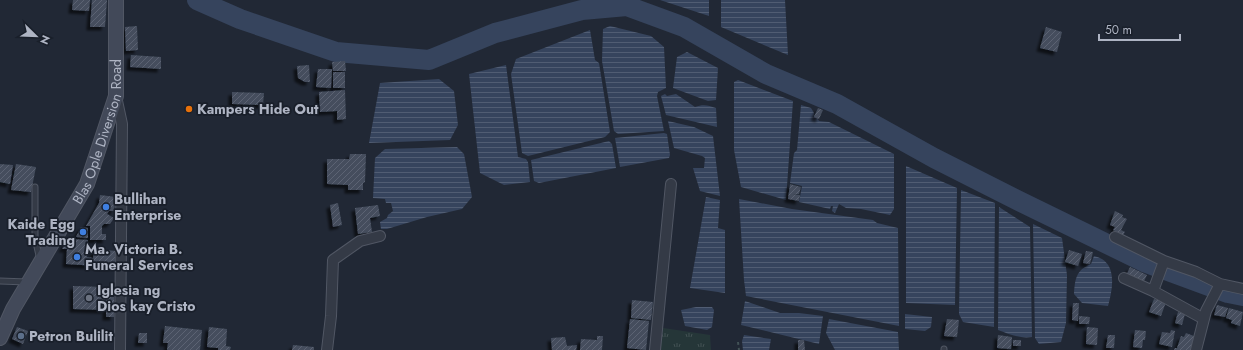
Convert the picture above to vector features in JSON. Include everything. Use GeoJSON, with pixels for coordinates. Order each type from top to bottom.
{"type":"FeatureCollection","features":[{"type":"Feature","properties":{"kind":"main road","name":"Blas Ople Diversion Road"},"geometry":{"type":"LineString","coordinates":[[0,338],[13,308],[87,184],[116,96],[116,0]]}},
{"type":"Feature","properties":{"kind":"street"},"geometry":{"type":"LineString","coordinates":[[116,96],[122,124],[120,350]]}},
{"type":"Feature","properties":{"kind":"street"},"geometry":{"type":"LineString","coordinates":[[655,350],[671,184]]}},
{"type":"Feature","properties":{"kind":"street"},"geometry":{"type":"LineString","coordinates":[[328,350],[333,260],[360,241],[380,236]]}},
{"type":"Feature","properties":{"kind":"street"},"geometry":{"type":"LineString","coordinates":[[1115,237],[1164,261],[1196,272],[1220,284],[1243,289]]}},
{"type":"Feature","properties":{"kind":"street"},"geometry":{"type":"LineString","coordinates":[[1153,291],[1164,261]]}},
{"type":"Feature","properties":{"kind":"street"},"geometry":{"type":"LineString","coordinates":[[1124,278],[1205,315]]}},
{"type":"Feature","properties":{"kind":"street"},"geometry":{"type":"LineString","coordinates":[[1196,350],[1205,315],[1220,284]]}},
{"type":"Feature","properties":{"kind":"lane"},"geometry":{"type":"LineString","coordinates":[[35,187],[34,238],[40,262]]}},
{"type":"Feature","properties":{"kind":"lane"},"geometry":{"type":"LineString","coordinates":[[0,281],[28,282]]}},
{"type":"Feature","properties":{"kind":"path"},"geometry":{"type":"LineString","coordinates":[[738,342],[740,350]]}},
{"type":"Feature","properties":{"kind":"green space"},"geometry":{"type":"Polygon","coordinates":[[[663,328],[710,335],[711,350],[660,350],[663,328]]]}},
{"type":"Feature","properties":{"kind":"water"},"geometry":{"type":"Polygon","coordinates":[[[660,0],[709,0],[709,16],[660,0]]]}},
{"type":"Feature","properties":{"kind":"water"},"geometry":{"type":"Polygon","coordinates":[[[721,0],[785,0],[788,55],[721,27],[721,0]]]}},
{"type":"Feature","properties":{"kind":"water"},"geometry":{"type":"Polygon","coordinates":[[[610,26],[651,36],[664,47],[666,88],[658,92],[657,96],[664,131],[618,134],[614,131],[602,61],[603,29],[610,26]]]}},
{"type":"Feature","properties":{"kind":"water"},"geometry":{"type":"Polygon","coordinates":[[[590,30],[595,60],[599,63],[610,132],[605,137],[528,156],[522,153],[511,74],[516,59],[590,30]]]}},
{"type":"Feature","properties":{"kind":"water"},"geometry":{"type":"Polygon","coordinates":[[[687,52],[718,68],[716,100],[708,101],[673,88],[677,57],[687,52]]]}},
{"type":"Feature","properties":{"kind":"water"},"geometry":{"type":"Polygon","coordinates":[[[506,65],[518,157],[526,159],[528,162],[530,182],[504,185],[480,173],[469,74],[506,65]]]}},
{"type":"Feature","properties":{"kind":"water"},"geometry":{"type":"Polygon","coordinates":[[[439,79],[454,91],[458,125],[450,140],[369,143],[380,83],[439,79]]]}},
{"type":"Feature","properties":{"kind":"water"},"geometry":{"type":"Polygon","coordinates":[[[738,80],[793,101],[786,200],[741,187],[734,150],[734,82],[738,80]]]}},
{"type":"Feature","properties":{"kind":"water"},"geometry":{"type":"Polygon","coordinates":[[[665,94],[667,96],[676,94],[695,107],[706,105],[716,108],[717,127],[666,115],[661,96],[665,94]]]}},
{"type":"Feature","properties":{"kind":"water"},"geometry":{"type":"Polygon","coordinates":[[[801,105],[811,108],[819,121],[829,122],[894,154],[894,209],[890,215],[861,209],[846,208],[839,204],[835,213],[832,211],[833,206],[831,206],[830,209],[799,202],[802,186],[790,183],[794,153],[797,150],[801,105]]]}},
{"type":"Feature","properties":{"kind":"water"},"geometry":{"type":"Polygon","coordinates":[[[668,121],[694,127],[713,136],[720,196],[700,191],[693,168],[704,168],[705,158],[674,148],[668,121]]]}},
{"type":"Feature","properties":{"kind":"water"},"geometry":{"type":"Polygon","coordinates":[[[664,133],[667,134],[670,155],[669,158],[620,167],[615,138],[664,133]]]}},
{"type":"Feature","properties":{"kind":"water"},"geometry":{"type":"Polygon","coordinates":[[[609,141],[612,144],[616,168],[539,183],[534,181],[531,160],[609,141]]]}},
{"type":"Feature","properties":{"kind":"water"},"geometry":{"type":"Polygon","coordinates":[[[457,147],[464,154],[472,197],[462,209],[427,217],[387,229],[381,229],[380,222],[387,218],[393,211],[391,203],[386,203],[385,199],[373,198],[375,158],[385,149],[457,147]]]}},
{"type":"Feature","properties":{"kind":"water"},"geometry":{"type":"Polygon","coordinates":[[[906,166],[957,188],[955,305],[906,303],[906,166]]]}},
{"type":"Feature","properties":{"kind":"water"},"geometry":{"type":"Polygon","coordinates":[[[961,190],[995,203],[994,327],[963,322],[959,314],[961,190]]]}},
{"type":"Feature","properties":{"kind":"water"},"geometry":{"type":"Polygon","coordinates":[[[706,197],[720,200],[718,228],[725,230],[725,293],[690,288],[706,197]]]}},
{"type":"Feature","properties":{"kind":"water"},"geometry":{"type":"Polygon","coordinates":[[[739,199],[792,209],[873,220],[877,223],[898,228],[899,326],[746,296],[739,199]]]}},
{"type":"Feature","properties":{"kind":"water"},"geometry":{"type":"Polygon","coordinates":[[[999,207],[1030,227],[1032,337],[1019,337],[998,330],[999,207]]]}},
{"type":"Feature","properties":{"kind":"water"},"geometry":{"type":"Polygon","coordinates":[[[1033,224],[1062,238],[1067,275],[1066,323],[1061,342],[1039,344],[1035,338],[1033,224]]]}},
{"type":"Feature","properties":{"kind":"water"},"geometry":{"type":"Polygon","coordinates":[[[1094,256],[1107,263],[1112,276],[1108,306],[1082,303],[1074,294],[1075,284],[1079,272],[1091,264],[1094,256]]]}},
{"type":"Feature","properties":{"kind":"water"},"geometry":{"type":"Polygon","coordinates":[[[745,301],[780,313],[799,313],[823,316],[819,344],[741,325],[745,301]]]}},
{"type":"Feature","properties":{"kind":"water"},"geometry":{"type":"Polygon","coordinates":[[[696,307],[712,307],[714,310],[712,327],[707,330],[685,326],[681,310],[696,307]]]}},
{"type":"Feature","properties":{"kind":"water"},"geometry":{"type":"Polygon","coordinates":[[[905,314],[932,317],[931,327],[925,331],[905,329],[905,314]]]}},
{"type":"Feature","properties":{"kind":"water"},"geometry":{"type":"Polygon","coordinates":[[[829,319],[898,332],[899,350],[835,350],[826,333],[829,319]]]}},
{"type":"Feature","properties":{"kind":"water"},"geometry":{"type":"Polygon","coordinates":[[[744,335],[771,339],[769,350],[743,350],[742,341],[744,335]]]}},
{"type":"Feature","properties":{"kind":"building"},"geometry":{"type":"Polygon","coordinates":[[[73,0],[90,0],[89,11],[72,10],[73,0]]]}},
{"type":"Feature","properties":{"kind":"building"},"geometry":{"type":"Polygon","coordinates":[[[92,0],[107,0],[105,27],[90,27],[92,0]]]}},
{"type":"Feature","properties":{"kind":"building"},"geometry":{"type":"Polygon","coordinates":[[[137,26],[138,50],[126,51],[125,27],[137,26]]]}},
{"type":"Feature","properties":{"kind":"building"},"geometry":{"type":"Polygon","coordinates":[[[1046,27],[1062,32],[1057,52],[1040,48],[1046,27]]]}},
{"type":"Feature","properties":{"kind":"building"},"geometry":{"type":"Polygon","coordinates":[[[131,55],[161,57],[161,69],[130,67],[131,55]]]}},
{"type":"Feature","properties":{"kind":"building"},"geometry":{"type":"Polygon","coordinates":[[[345,61],[346,71],[333,71],[332,62],[345,61]]]}},
{"type":"Feature","properties":{"kind":"building"},"geometry":{"type":"Polygon","coordinates":[[[309,65],[310,82],[305,82],[298,78],[297,66],[309,65]]]}},
{"type":"Feature","properties":{"kind":"building"},"geometry":{"type":"Polygon","coordinates":[[[318,69],[332,69],[331,88],[316,87],[318,69]]]}},
{"type":"Feature","properties":{"kind":"building"},"geometry":{"type":"Polygon","coordinates":[[[333,72],[345,72],[345,88],[333,88],[333,72]]]}},
{"type":"Feature","properties":{"kind":"building"},"geometry":{"type":"Polygon","coordinates":[[[345,90],[346,119],[337,120],[337,111],[320,112],[319,92],[345,90]]]}},
{"type":"Feature","properties":{"kind":"building"},"geometry":{"type":"Polygon","coordinates":[[[232,92],[264,93],[263,105],[232,104],[232,92]]]}},
{"type":"Feature","properties":{"kind":"building"},"geometry":{"type":"Polygon","coordinates":[[[818,108],[823,110],[819,119],[814,117],[818,108]]]}},
{"type":"Feature","properties":{"kind":"building"},"geometry":{"type":"Polygon","coordinates":[[[350,154],[366,154],[365,182],[363,183],[363,190],[348,190],[348,185],[327,184],[327,159],[349,159],[350,154]]]}},
{"type":"Feature","properties":{"kind":"building"},"geometry":{"type":"Polygon","coordinates":[[[0,164],[13,165],[10,184],[0,182],[0,164]]]}},
{"type":"Feature","properties":{"kind":"building"},"geometry":{"type":"Polygon","coordinates":[[[16,164],[36,167],[31,192],[11,190],[16,164]]]}},
{"type":"Feature","properties":{"kind":"building"},"geometry":{"type":"Polygon","coordinates":[[[790,184],[801,187],[799,194],[793,194],[800,195],[799,201],[788,199],[790,184]]]}},
{"type":"Feature","properties":{"kind":"building","name":"Bullihan Enterprise"},"geometry":{"type":"Polygon","coordinates":[[[100,195],[116,197],[114,211],[109,211],[107,214],[114,218],[110,224],[104,224],[102,226],[102,234],[106,234],[106,240],[90,240],[90,226],[86,226],[99,203],[100,195]]]}},
{"type":"Feature","properties":{"kind":"building"},"geometry":{"type":"Polygon","coordinates":[[[338,203],[342,225],[333,227],[330,205],[338,203]]]}},
{"type":"Feature","properties":{"kind":"building"},"geometry":{"type":"Polygon","coordinates":[[[378,205],[380,216],[370,218],[372,232],[358,234],[355,208],[378,205]]]}},
{"type":"Feature","properties":{"kind":"building"},"geometry":{"type":"Polygon","coordinates":[[[1115,211],[1127,219],[1121,230],[1125,232],[1123,235],[1113,230],[1115,227],[1110,225],[1115,211]]]}},
{"type":"Feature","properties":{"kind":"building","name":"Kaide Egg Trading"},"geometry":{"type":"Polygon","coordinates":[[[81,227],[88,228],[88,238],[76,237],[81,227]]]}},
{"type":"Feature","properties":{"kind":"building"},"geometry":{"type":"Polygon","coordinates":[[[68,239],[88,240],[87,257],[93,258],[94,249],[116,251],[114,267],[66,264],[67,249],[62,249],[68,239]]]}},
{"type":"Feature","properties":{"kind":"building"},"geometry":{"type":"Polygon","coordinates":[[[1069,250],[1082,254],[1078,266],[1065,262],[1069,250]]]}},
{"type":"Feature","properties":{"kind":"building"},"geometry":{"type":"Polygon","coordinates":[[[1086,251],[1093,252],[1090,264],[1083,263],[1086,251]]]}},
{"type":"Feature","properties":{"kind":"building"},"geometry":{"type":"Polygon","coordinates":[[[1130,267],[1147,275],[1142,285],[1125,278],[1130,267]]]}},
{"type":"Feature","properties":{"kind":"building","name":"Iglesia ng Dios kay Cristo"},"geometry":{"type":"Polygon","coordinates":[[[73,286],[106,287],[105,310],[73,309],[73,286]]]}},
{"type":"Feature","properties":{"kind":"building"},"geometry":{"type":"Polygon","coordinates":[[[106,297],[114,297],[114,317],[106,317],[106,297]]]}},
{"type":"Feature","properties":{"kind":"building"},"geometry":{"type":"Polygon","coordinates":[[[1154,299],[1166,302],[1161,316],[1149,312],[1154,299]]]}},
{"type":"Feature","properties":{"kind":"building"},"geometry":{"type":"Polygon","coordinates":[[[632,300],[653,302],[651,320],[631,318],[632,300]]]}},
{"type":"Feature","properties":{"kind":"building"},"geometry":{"type":"Polygon","coordinates":[[[1073,303],[1079,303],[1078,321],[1072,320],[1073,303]]]}},
{"type":"Feature","properties":{"kind":"building"},"geometry":{"type":"Polygon","coordinates":[[[1217,305],[1228,308],[1225,317],[1214,315],[1217,305]]]}},
{"type":"Feature","properties":{"kind":"building"},"geometry":{"type":"Polygon","coordinates":[[[1229,308],[1243,312],[1240,326],[1231,323],[1232,320],[1226,318],[1229,308]]]}},
{"type":"Feature","properties":{"kind":"building"},"geometry":{"type":"Polygon","coordinates":[[[1178,312],[1185,314],[1182,325],[1175,323],[1178,312]]]}},
{"type":"Feature","properties":{"kind":"building"},"geometry":{"type":"Polygon","coordinates":[[[1079,316],[1090,317],[1089,324],[1079,324],[1079,316]]]}},
{"type":"Feature","properties":{"kind":"building"},"geometry":{"type":"Polygon","coordinates":[[[630,319],[649,321],[646,350],[627,348],[630,319]]]}},
{"type":"Feature","properties":{"kind":"building"},"geometry":{"type":"Polygon","coordinates":[[[947,319],[959,320],[957,337],[944,336],[947,319]]]}},
{"type":"Feature","properties":{"kind":"building"},"geometry":{"type":"Polygon","coordinates":[[[165,326],[202,330],[200,350],[167,350],[168,343],[163,343],[165,326]]]}},
{"type":"Feature","properties":{"kind":"building"},"geometry":{"type":"Polygon","coordinates":[[[17,327],[28,331],[23,344],[12,339],[17,327]]]}},
{"type":"Feature","properties":{"kind":"building"},"geometry":{"type":"Polygon","coordinates":[[[209,327],[227,329],[226,346],[231,347],[230,350],[218,350],[218,348],[207,347],[209,327]]]}},
{"type":"Feature","properties":{"kind":"building"},"geometry":{"type":"Polygon","coordinates":[[[1087,327],[1098,328],[1097,345],[1086,344],[1087,327]]]}},
{"type":"Feature","properties":{"kind":"building"},"geometry":{"type":"Polygon","coordinates":[[[1135,330],[1146,331],[1142,348],[1133,347],[1135,330]]]}},
{"type":"Feature","properties":{"kind":"building"},"geometry":{"type":"Polygon","coordinates":[[[1171,330],[1175,331],[1172,347],[1159,344],[1162,332],[1170,333],[1171,330]]]}},
{"type":"Feature","properties":{"kind":"building"},"geometry":{"type":"Polygon","coordinates":[[[139,333],[147,333],[147,343],[138,343],[139,333]]]}},
{"type":"Feature","properties":{"kind":"building"},"geometry":{"type":"Polygon","coordinates":[[[1186,333],[1199,338],[1193,342],[1190,350],[1174,350],[1177,348],[1181,336],[1184,337],[1186,333]]]}},
{"type":"Feature","properties":{"kind":"building"},"geometry":{"type":"Polygon","coordinates":[[[998,335],[1012,337],[1011,349],[997,348],[998,335]]]}},
{"type":"Feature","properties":{"kind":"building"},"geometry":{"type":"Polygon","coordinates":[[[1108,335],[1115,335],[1114,348],[1106,348],[1108,335]]]}},
{"type":"Feature","properties":{"kind":"building"},"geometry":{"type":"Polygon","coordinates":[[[597,336],[603,336],[602,350],[580,350],[581,339],[597,340],[597,336]]]}},
{"type":"Feature","properties":{"kind":"building"},"geometry":{"type":"Polygon","coordinates":[[[565,337],[567,346],[577,345],[576,350],[552,350],[551,338],[565,337]]]}},
{"type":"Feature","properties":{"kind":"building"},"geometry":{"type":"Polygon","coordinates":[[[798,340],[804,340],[805,350],[798,350],[798,340]]]}},
{"type":"Feature","properties":{"kind":"building"},"geometry":{"type":"Polygon","coordinates":[[[1013,340],[1021,340],[1021,346],[1013,346],[1013,340]]]}},
{"type":"Feature","properties":{"kind":"building"},"geometry":{"type":"Polygon","coordinates":[[[293,345],[314,347],[314,350],[292,350],[293,345]]]}},
{"type":"Feature","properties":{"kind":"waterway"},"geometry":{"type":"LineString","coordinates":[[197,0],[240,19],[336,52],[429,60],[495,33],[582,10],[627,6],[684,27],[766,74],[837,104],[934,158],[1144,262],[1228,293],[1243,296]]}},
{"type":"Feature","properties":{"kind":"place","name":"Kampers Hide Out"},"geometry":{"type":"Point","coordinates":[189,109]}},
{"type":"Feature","properties":{"kind":"place","name":"Bullihan Enterprise"},"geometry":{"type":"Point","coordinates":[106,207]}},
{"type":"Feature","properties":{"kind":"place","name":"Kaide Egg Trading"},"geometry":{"type":"Point","coordinates":[83,232]}},
{"type":"Feature","properties":{"kind":"place","name":"Ma. Victoria B. Funeral Services"},"geometry":{"type":"Point","coordinates":[77,257]}},
{"type":"Feature","properties":{"kind":"place","name":"Iglesia ng Dios kay Cristo"},"geometry":{"type":"Point","coordinates":[89,298]}},
{"type":"Feature","properties":{"kind":"place","name":"Petron Bulilit"},"geometry":{"type":"Point","coordinates":[21,336]}}]}
